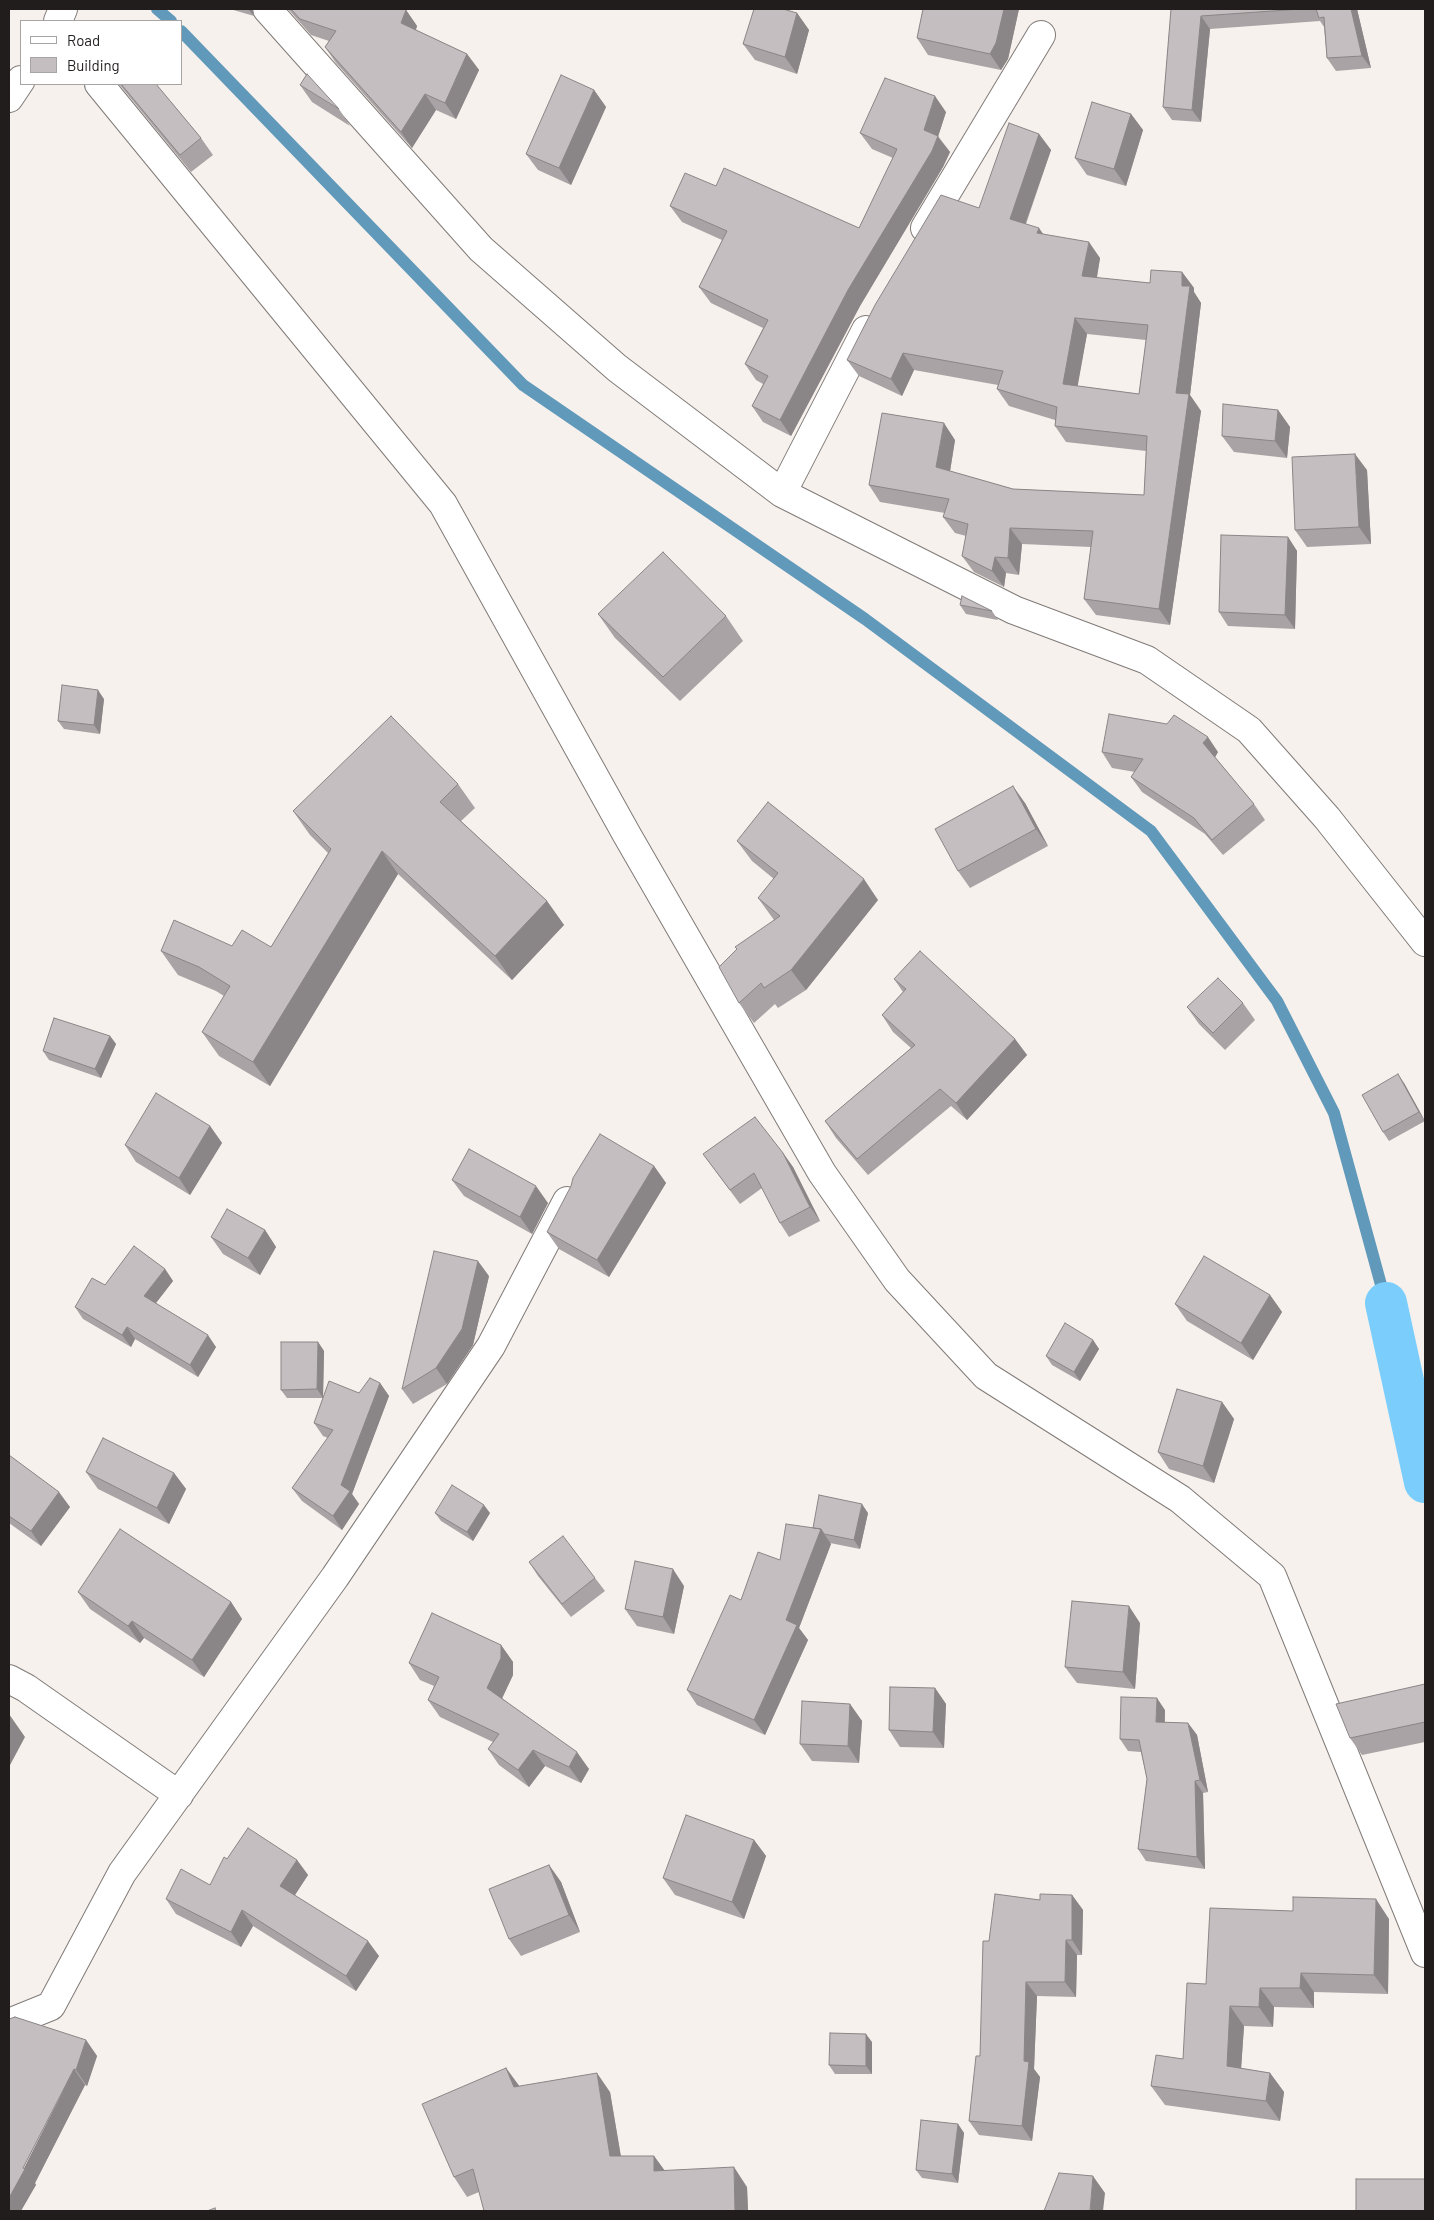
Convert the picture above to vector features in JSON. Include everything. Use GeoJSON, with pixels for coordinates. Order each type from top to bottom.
{"type":"FeatureCollection","features":[{"type":"Feature","properties":{"kind":"street"},"geometry":{"type":"LineString","coordinates":[[267,9],[481,249],[617,368],[782,493],[1014,610],[1147,660],[1249,730],[1327,818],[1425,942]]}},
{"type":"Feature","properties":{"kind":"street"},"geometry":{"type":"LineString","coordinates":[[913,248],[1041,35]]}},
{"type":"Feature","properties":{"kind":"street"},"geometry":{"type":"LineString","coordinates":[[9,98],[20,82]]}},
{"type":"Feature","properties":{"kind":"street"},"geometry":{"type":"LineString","coordinates":[[100,85],[443,504],[627,835],[822,1173],[897,1280],[986,1376],[1180,1499],[1272,1576],[1425,1953]]}},
{"type":"Feature","properties":{"kind":"street"},"geometry":{"type":"LineString","coordinates":[[782,493],[878,306]]}},
{"type":"Feature","properties":{"kind":"street"},"geometry":{"type":"LineString","coordinates":[[9,2023],[51,2006],[122,1873],[335,1577],[491,1346],[569,1196]]}},
{"type":"Feature","properties":{"kind":"street"},"geometry":{"type":"LineString","coordinates":[[9,1679],[26,1688],[179,1794]]}},
{"type":"Feature","properties":{"kind":"building"},"geometry":{"type":"Polygon","coordinates":[[[291,9],[404,9],[406,10],[401,23],[467,54],[445,103],[425,94],[401,132],[325,47],[336,31],[300,19],[291,9]]]}},
{"type":"Feature","properties":{"kind":"building"},"geometry":{"type":"Polygon","coordinates":[[[754,9],[783,9],[797,13],[785,57],[743,44],[754,9]]]}},
{"type":"Feature","properties":{"kind":"building"},"geometry":{"type":"Polygon","coordinates":[[[923,9],[1004,9],[996,43],[990,54],[917,38],[923,9]]]}},
{"type":"Feature","properties":{"kind":"building"},"geometry":{"type":"Polygon","coordinates":[[[1171,9],[1301,9],[1201,16],[1192,110],[1163,107],[1171,9]]]}},
{"type":"Feature","properties":{"kind":"building"},"geometry":{"type":"Polygon","coordinates":[[[1316,9],[1351,9],[1362,56],[1327,58],[1324,17],[1319,18],[1316,9]]]}},
{"type":"Feature","properties":{"kind":"building"},"geometry":{"type":"Polygon","coordinates":[[[307,74],[339,109],[300,85],[307,74]]]}},
{"type":"Feature","properties":{"kind":"building"},"geometry":{"type":"Polygon","coordinates":[[[561,75],[594,90],[559,168],[526,154],[561,75]]]}},
{"type":"Feature","properties":{"kind":"building"},"geometry":{"type":"Polygon","coordinates":[[[885,78],[935,96],[924,130],[938,136],[932,151],[848,290],[780,420],[752,406],[768,376],[745,364],[768,320],[699,287],[727,231],[670,206],[685,173],[716,186],[724,168],[859,228],[897,149],[860,133],[885,78]]]}},
{"type":"Feature","properties":{"kind":"building"},"geometry":{"type":"Polygon","coordinates":[[[122,85],[157,85],[201,138],[180,155],[122,85]]]}},
{"type":"Feature","properties":{"kind":"building"},"geometry":{"type":"Polygon","coordinates":[[[1092,102],[1131,114],[1114,169],[1075,158],[1092,102]]]}},
{"type":"Feature","properties":{"kind":"building"},"geometry":{"type":"Polygon","coordinates":[[[1009,123],[1039,134],[1010,219],[1039,228],[1037,233],[1089,242],[1082,276],[1150,283],[1151,270],[1182,272],[1182,286],[1190,286],[1176,393],[1189,394],[1159,609],[1084,599],[1093,531],[1010,528],[1008,558],[995,557],[992,571],[962,556],[968,524],[943,517],[949,499],[869,485],[882,413],[944,423],[936,467],[1013,489],[1144,495],[1147,436],[1055,426],[1057,407],[997,389],[1003,371],[903,353],[891,379],[847,360],[875,305],[941,195],[979,208],[1009,123]],[[1075,318],[1063,384],[1139,394],[1148,325],[1075,318]]]}},
{"type":"Feature","properties":{"kind":"building"},"geometry":{"type":"Polygon","coordinates":[[[1223,404],[1278,410],[1275,441],[1222,436],[1223,404]]]}},
{"type":"Feature","properties":{"kind":"building"},"geometry":{"type":"Polygon","coordinates":[[[1355,454],[1359,527],[1295,530],[1292,457],[1355,454]]]}},
{"type":"Feature","properties":{"kind":"building"},"geometry":{"type":"Polygon","coordinates":[[[1221,535],[1288,537],[1285,615],[1219,612],[1221,535]]]}},
{"type":"Feature","properties":{"kind":"building"},"geometry":{"type":"Polygon","coordinates":[[[663,552],[726,616],[663,677],[598,614],[663,552]]]}},
{"type":"Feature","properties":{"kind":"building"},"geometry":{"type":"Polygon","coordinates":[[[962,596],[992,611],[960,605],[962,596]]]}},
{"type":"Feature","properties":{"kind":"building"},"geometry":{"type":"Polygon","coordinates":[[[62,685],[98,690],[94,725],[58,721],[62,685]]]}},
{"type":"Feature","properties":{"kind":"building"},"geometry":{"type":"Polygon","coordinates":[[[1109,714],[1167,724],[1174,715],[1208,737],[1203,743],[1254,804],[1212,840],[1194,818],[1131,777],[1143,759],[1102,752],[1109,714]]]}},
{"type":"Feature","properties":{"kind":"building"},"geometry":{"type":"Polygon","coordinates":[[[391,716],[458,784],[440,802],[547,901],[495,956],[382,851],[253,1062],[202,1032],[230,986],[199,967],[161,951],[174,920],[232,946],[242,930],[271,947],[331,849],[293,811],[391,716]]]}},
{"type":"Feature","properties":{"kind":"building"},"geometry":{"type":"Polygon","coordinates":[[[1013,786],[1036,829],[958,871],[935,829],[1013,786]]]}},
{"type":"Feature","properties":{"kind":"building"},"geometry":{"type":"Polygon","coordinates":[[[768,802],[864,879],[791,970],[764,988],[761,983],[739,1003],[719,967],[737,949],[735,947],[780,916],[758,898],[778,873],[737,841],[768,802]]]}},
{"type":"Feature","properties":{"kind":"building"},"geometry":{"type":"Polygon","coordinates":[[[920,951],[1015,1039],[956,1103],[940,1089],[857,1159],[825,1121],[915,1045],[882,1015],[906,989],[894,979],[920,951]]]}},
{"type":"Feature","properties":{"kind":"building"},"geometry":{"type":"Polygon","coordinates":[[[1218,978],[1243,1003],[1213,1033],[1187,1007],[1218,978]]]}},
{"type":"Feature","properties":{"kind":"building"},"geometry":{"type":"Polygon","coordinates":[[[54,1018],[110,1036],[95,1069],[43,1051],[54,1018]]]}},
{"type":"Feature","properties":{"kind":"building"},"geometry":{"type":"Polygon","coordinates":[[[1398,1074],[1419,1112],[1383,1132],[1362,1095],[1398,1074]]]}},
{"type":"Feature","properties":{"kind":"building"},"geometry":{"type":"Polygon","coordinates":[[[156,1093],[210,1126],[179,1178],[125,1145],[156,1093]]]}},
{"type":"Feature","properties":{"kind":"building"},"geometry":{"type":"Polygon","coordinates":[[[755,1117],[783,1153],[810,1207],[780,1223],[754,1173],[730,1190],[703,1154],[755,1117]]]}},
{"type":"Feature","properties":{"kind":"building"},"geometry":{"type":"Polygon","coordinates":[[[600,1134],[654,1166],[597,1260],[547,1232],[571,1186],[573,1178],[600,1134]]]}},
{"type":"Feature","properties":{"kind":"building"},"geometry":{"type":"Polygon","coordinates":[[[469,1149],[536,1186],[520,1217],[452,1180],[469,1149]]]}},
{"type":"Feature","properties":{"kind":"building"},"geometry":{"type":"Polygon","coordinates":[[[227,1209],[265,1230],[248,1258],[211,1237],[227,1209]]]}},
{"type":"Feature","properties":{"kind":"building"},"geometry":{"type":"Polygon","coordinates":[[[134,1246],[165,1269],[144,1296],[208,1335],[190,1365],[127,1327],[122,1335],[75,1307],[92,1278],[105,1285],[134,1246]]]}},
{"type":"Feature","properties":{"kind":"building"},"geometry":{"type":"Polygon","coordinates":[[[434,1251],[478,1261],[462,1329],[436,1368],[402,1389],[434,1251]]]}},
{"type":"Feature","properties":{"kind":"building"},"geometry":{"type":"Polygon","coordinates":[[[1204,1256],[1270,1295],[1241,1343],[1175,1304],[1204,1256]]]}},
{"type":"Feature","properties":{"kind":"building"},"geometry":{"type":"Polygon","coordinates":[[[1065,1323],[1093,1340],[1074,1372],[1046,1356],[1065,1323]]]}},
{"type":"Feature","properties":{"kind":"building"},"geometry":{"type":"Polygon","coordinates":[[[281,1342],[318,1342],[317,1389],[281,1390],[281,1342]]]}},
{"type":"Feature","properties":{"kind":"building"},"geometry":{"type":"Polygon","coordinates":[[[370,1378],[380,1383],[341,1485],[350,1491],[333,1516],[292,1488],[333,1430],[314,1423],[329,1381],[359,1393],[370,1378]]]}},
{"type":"Feature","properties":{"kind":"building"},"geometry":{"type":"Polygon","coordinates":[[[1177,1389],[1222,1402],[1203,1466],[1158,1452],[1177,1389]]]}},
{"type":"Feature","properties":{"kind":"building"},"geometry":{"type":"Polygon","coordinates":[[[103,1438],[174,1473],[157,1508],[86,1472],[103,1438]]]}},
{"type":"Feature","properties":{"kind":"building"},"geometry":{"type":"Polygon","coordinates":[[[9,1455],[59,1492],[31,1531],[9,1516],[9,1455]]]}},
{"type":"Feature","properties":{"kind":"building"},"geometry":{"type":"Polygon","coordinates":[[[452,1485],[484,1505],[467,1532],[435,1513],[452,1485]]]}},
{"type":"Feature","properties":{"kind":"building"},"geometry":{"type":"Polygon","coordinates":[[[819,1495],[862,1504],[854,1540],[824,1534],[821,1529],[813,1528],[819,1495]]]}},
{"type":"Feature","properties":{"kind":"building"},"geometry":{"type":"Polygon","coordinates":[[[786,1524],[821,1529],[786,1620],[797,1625],[754,1720],[687,1690],[730,1595],[741,1600],[758,1552],[780,1560],[786,1524]]]}},
{"type":"Feature","properties":{"kind":"building"},"geometry":{"type":"Polygon","coordinates":[[[120,1529],[231,1602],[192,1660],[132,1621],[128,1626],[78,1592],[120,1529]]]}},
{"type":"Feature","properties":{"kind":"building"},"geometry":{"type":"Polygon","coordinates":[[[563,1536],[595,1578],[562,1604],[529,1562],[563,1536]]]}},
{"type":"Feature","properties":{"kind":"building"},"geometry":{"type":"Polygon","coordinates":[[[635,1561],[673,1569],[663,1617],[625,1609],[635,1561]]]}},
{"type":"Feature","properties":{"kind":"building"},"geometry":{"type":"Polygon","coordinates":[[[1072,1601],[1129,1606],[1123,1672],[1065,1667],[1072,1601]]]}},
{"type":"Feature","properties":{"kind":"building"},"geometry":{"type":"Polygon","coordinates":[[[432,1613],[501,1645],[501,1658],[487,1688],[577,1752],[569,1767],[533,1750],[518,1770],[488,1749],[499,1734],[428,1700],[439,1677],[409,1663],[432,1613]]]}},
{"type":"Feature","properties":{"kind":"building"},"geometry":{"type":"Polygon","coordinates":[[[1425,1684],[1425,1722],[1350,1738],[1336,1704],[1425,1684]]]}},
{"type":"Feature","properties":{"kind":"building"},"geometry":{"type":"Polygon","coordinates":[[[890,1687],[935,1688],[933,1732],[889,1730],[890,1687]]]}},
{"type":"Feature","properties":{"kind":"building"},"geometry":{"type":"Polygon","coordinates":[[[1121,1697],[1157,1698],[1156,1722],[1188,1723],[1200,1780],[1195,1781],[1197,1857],[1138,1849],[1147,1779],[1139,1740],[1120,1739],[1121,1697]]]}},
{"type":"Feature","properties":{"kind":"building"},"geometry":{"type":"Polygon","coordinates":[[[802,1701],[850,1704],[848,1746],[800,1744],[802,1701]]]}},
{"type":"Feature","properties":{"kind":"building"},"geometry":{"type":"Polygon","coordinates":[[[686,1815],[754,1840],[732,1902],[663,1878],[686,1815]]]}},
{"type":"Feature","properties":{"kind":"building"},"geometry":{"type":"Polygon","coordinates":[[[248,1828],[297,1860],[280,1886],[368,1941],[346,1976],[242,1910],[231,1932],[166,1899],[181,1869],[210,1885],[224,1857],[227,1859],[248,1828]]]}},
{"type":"Feature","properties":{"kind":"building"},"geometry":{"type":"Polygon","coordinates":[[[549,1865],[569,1915],[509,1939],[489,1889],[549,1865]]]}},
{"type":"Feature","properties":{"kind":"building"},"geometry":{"type":"Polygon","coordinates":[[[995,1894],[1040,1900],[1040,1894],[1072,1895],[1072,1940],[1066,1940],[1065,1982],[1026,1982],[1024,2061],[1029,2062],[1022,2126],[969,2121],[976,2056],[980,2056],[983,1941],[989,1941],[995,1894]]]}},
{"type":"Feature","properties":{"kind":"building"},"geometry":{"type":"Polygon","coordinates":[[[1293,1897],[1376,1899],[1374,1975],[1301,1973],[1300,1988],[1260,1988],[1259,2007],[1230,2006],[1227,2066],[1270,2073],[1266,2101],[1151,2086],[1156,2055],[1183,2059],[1187,1983],[1206,1984],[1210,1908],[1293,1911],[1293,1897]]]}},
{"type":"Feature","properties":{"kind":"building"},"geometry":{"type":"Polygon","coordinates":[[[15,2017],[86,2040],[76,2070],[74,2069],[9,2198],[9,2019],[15,2017]]]}},
{"type":"Feature","properties":{"kind":"building"},"geometry":{"type":"Polygon","coordinates":[[[830,2033],[866,2034],[866,2066],[829,2065],[830,2033]]]}},
{"type":"Feature","properties":{"kind":"building"},"geometry":{"type":"Polygon","coordinates":[[[506,2068],[514,2087],[597,2073],[610,2156],[654,2156],[654,2171],[734,2167],[735,2211],[484,2211],[473,2169],[454,2177],[422,2104],[506,2068]]]}},
{"type":"Feature","properties":{"kind":"building"},"geometry":{"type":"Polygon","coordinates":[[[921,2120],[958,2124],[952,2174],[916,2170],[921,2120]]]}},
{"type":"Feature","properties":{"kind":"building"},"geometry":{"type":"Polygon","coordinates":[[[1059,2173],[1093,2176],[1090,2211],[1044,2211],[1059,2173]]]}},
{"type":"Feature","properties":{"kind":"building"},"geometry":{"type":"Polygon","coordinates":[[[1356,2179],[1425,2179],[1425,2211],[1356,2211],[1356,2179]]]}},
{"type":"Feature","properties":{"kind":"waterway"},"geometry":{"type":"LineString","coordinates":[[157,9],[170,20]]}},
{"type":"Feature","properties":{"kind":"waterway"},"geometry":{"type":"LineString","coordinates":[[182,32],[523,385],[865,619],[1151,831],[1277,1001],[1334,1113],[1386,1303]]}},
{"type":"Feature","properties":{"kind":"waterway"},"geometry":{"type":"LineString","coordinates":[[1386,1303],[1425,1482]]}}]}
